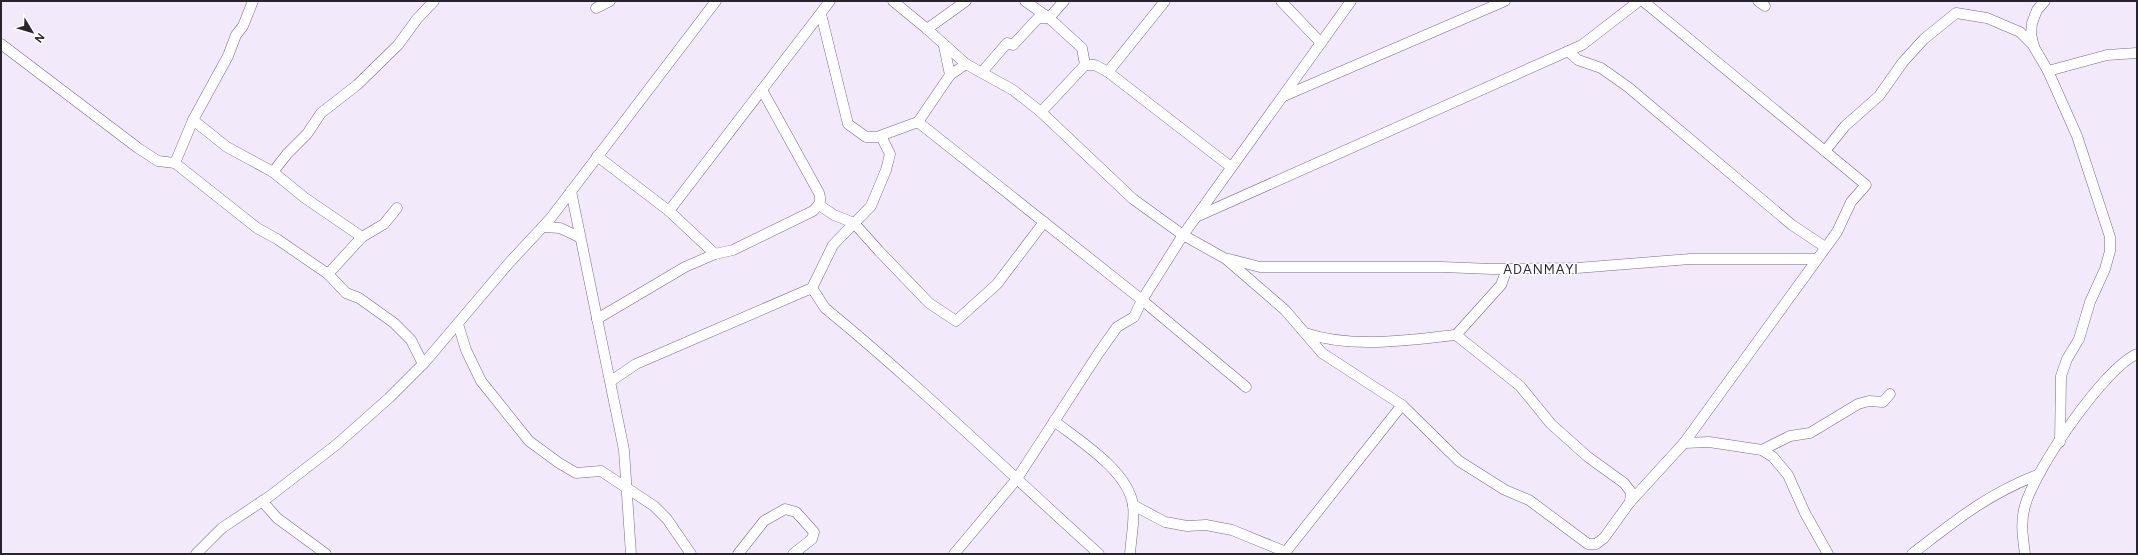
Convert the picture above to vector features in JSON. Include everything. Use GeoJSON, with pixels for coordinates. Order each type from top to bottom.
{"type":"FeatureCollection","features":[{"type":"Feature","properties":{"kind":"street"},"geometry":{"type":"LineString","coordinates":[[175,163],[193,120],[228,56],[236,35],[243,26],[253,1]]}},
{"type":"Feature","properties":{"kind":"street"},"geometry":{"type":"LineString","coordinates":[[273,172],[286,154],[307,134],[321,113],[357,85],[398,45],[417,19],[434,1]]}},
{"type":"Feature","properties":{"kind":"street"},"geometry":{"type":"LineString","coordinates":[[596,8],[610,1]]}},
{"type":"Feature","properties":{"kind":"street"},"geometry":{"type":"LineString","coordinates":[[196,554],[222,528],[262,501],[336,445],[389,398],[423,364],[509,263],[543,227],[716,1]]}},
{"type":"Feature","properties":{"kind":"street"},"geometry":{"type":"LineString","coordinates":[[669,211],[830,1]]}},
{"type":"Feature","properties":{"kind":"street"},"geometry":{"type":"LineString","coordinates":[[893,1],[928,29],[944,46],[966,64],[1013,90],[1041,112],[1133,199],[1183,234],[1226,259],[1285,310],[1322,352],[1402,405],[1459,460],[1505,490],[1529,500],[1588,544],[1596,544],[1604,538],[1630,502],[1684,443],[1837,232],[1851,202],[1866,185],[1644,1]]}},
{"type":"Feature","properties":{"kind":"street"},"geometry":{"type":"LineString","coordinates":[[928,29],[949,16],[966,1]]}},
{"type":"Feature","properties":{"kind":"street"},"geometry":{"type":"LineString","coordinates":[[1025,1],[1049,18],[1082,48],[1085,65]]}},
{"type":"Feature","properties":{"kind":"street"},"geometry":{"type":"LineString","coordinates":[[982,72],[1007,43],[1013,45],[1038,18],[1049,18],[1064,1]]}},
{"type":"Feature","properties":{"kind":"street"},"geometry":{"type":"LineString","coordinates":[[1108,72],[1165,1]]}},
{"type":"Feature","properties":{"kind":"street"},"geometry":{"type":"LineString","coordinates":[[1281,1],[1321,42]]}},
{"type":"Feature","properties":{"kind":"street"},"geometry":{"type":"LineString","coordinates":[[954,554],[1016,480],[1117,327],[1134,317],[1142,300],[1183,234],[1284,96],[1351,1]]}},
{"type":"Feature","properties":{"kind":"street"},"geometry":{"type":"LineString","coordinates":[[1284,96],[1503,1]]}},
{"type":"Feature","properties":{"kind":"street"},"geometry":{"type":"LineString","coordinates":[[1195,218],[1582,45],[1639,1]]}},
{"type":"Feature","properties":{"kind":"street"},"geometry":{"type":"LineString","coordinates":[[2034,47],[2031,34],[2032,23],[2037,10],[2045,1]]}},
{"type":"Feature","properties":{"kind":"street"},"geometry":{"type":"LineString","coordinates":[[1825,151],[1845,126],[1879,96],[1903,62],[1924,39],[1956,13],[1987,18],[2020,32],[2034,47],[2048,71],[2076,136],[2110,236],[2110,251],[2105,269],[2090,302],[2079,339],[2067,359],[2061,376],[2060,442]]}},
{"type":"Feature","properties":{"kind":"street"},"geometry":{"type":"LineString","coordinates":[[821,14],[848,124],[866,137],[881,136],[918,122],[950,76],[966,64]]}},
{"type":"Feature","properties":{"kind":"street"},"geometry":{"type":"LineString","coordinates":[[1,44],[138,148],[158,161],[175,163],[225,200],[257,228],[277,239],[328,274],[346,293],[359,298],[394,323],[411,340],[423,364]]}},
{"type":"Feature","properties":{"kind":"street"},"geometry":{"type":"LineString","coordinates":[[944,46],[950,76]]}},
{"type":"Feature","properties":{"kind":"street"},"geometry":{"type":"LineString","coordinates":[[1568,51],[1578,60],[1601,68],[1628,86],[1792,224],[1825,247]]}},
{"type":"Feature","properties":{"kind":"street"},"geometry":{"type":"LineString","coordinates":[[2048,71],[2107,55],[2137,53]]}},
{"type":"Feature","properties":{"kind":"street"},"geometry":{"type":"LineString","coordinates":[[1041,112],[1085,65],[1095,65],[1108,72],[1231,167]]}},
{"type":"Feature","properties":{"kind":"street"},"geometry":{"type":"LineString","coordinates":[[597,319],[685,267],[715,254],[733,250],[813,211],[819,205],[821,199],[819,193],[762,90]]}},
{"type":"Feature","properties":{"kind":"street"},"geometry":{"type":"LineString","coordinates":[[193,120],[227,147],[273,172],[305,198],[362,237]]}},
{"type":"Feature","properties":{"kind":"street"},"geometry":{"type":"LineString","coordinates":[[918,122],[1142,300],[1246,387]]}},
{"type":"Feature","properties":{"kind":"street"},"geometry":{"type":"LineString","coordinates":[[611,381],[636,364],[812,288],[833,245],[871,206],[886,170],[890,154],[881,136]]}},
{"type":"Feature","properties":{"kind":"street"},"geometry":{"type":"LineString","coordinates":[[597,156],[669,211],[715,254]]}},
{"type":"Feature","properties":{"kind":"street"},"geometry":{"type":"LineString","coordinates":[[571,191],[579,237],[611,381],[624,450],[631,554]]}},
{"type":"Feature","properties":{"kind":"street"},"geometry":{"type":"LineString","coordinates":[[819,205],[834,215],[854,223],[878,251],[929,303],[956,321],[997,284],[1044,222]]}},
{"type":"Feature","properties":{"kind":"street"},"geometry":{"type":"LineString","coordinates":[[328,274],[362,237],[384,224],[397,208]]}},
{"type":"Feature","properties":{"kind":"street"},"geometry":{"type":"LineString","coordinates":[[543,227],[560,228],[579,237]]}},
{"type":"Feature","properties":{"kind":"street"},"geometry":{"type":"LineString","coordinates":[[1226,259],[1260,267],[1442,267],[1507,269],[1577,268],[1690,259],[1816,259]]}},
{"type":"Feature","properties":{"kind":"street"},"geometry":{"type":"LineString","coordinates":[[1305,333],[1322,339],[1386,342],[1456,335],[1501,285],[1507,269]]}},
{"type":"Feature","properties":{"kind":"street"},"geometry":{"type":"LineString","coordinates":[[812,288],[825,308],[979,442],[1016,480],[1100,554]]}},
{"type":"Feature","properties":{"kind":"street"},"geometry":{"type":"LineString","coordinates":[[458,324],[466,350],[481,381],[529,441],[558,463],[576,473],[601,471],[654,506],[667,519],[691,554]]}},
{"type":"Feature","properties":{"kind":"street"},"geometry":{"type":"LineString","coordinates":[[1456,335],[1520,386],[1552,424],[1588,457],[1624,483],[1631,492],[1630,502]]}},
{"type":"Feature","properties":{"kind":"street"},"geometry":{"type":"LineString","coordinates":[[2025,554],[2022,527],[2025,506],[2037,475],[2082,409],[2107,378],[2130,357],[2137,354]]}},
{"type":"Feature","properties":{"kind":"street"},"geometry":{"type":"LineString","coordinates":[[1762,450],[1790,436],[1810,433],[1858,404],[1864,402],[1883,402],[1890,394]]}},
{"type":"Feature","properties":{"kind":"street"},"geometry":{"type":"LineString","coordinates":[[1133,505],[1165,522],[1187,526],[1206,525],[1232,530],[1285,553],[1402,405]]}},
{"type":"Feature","properties":{"kind":"street"},"geometry":{"type":"LineString","coordinates":[[1054,421],[1104,461],[1128,488],[1133,505],[1130,554]]}},
{"type":"Feature","properties":{"kind":"street"},"geometry":{"type":"LineString","coordinates":[[1684,443],[1709,442],[1762,450],[1773,457],[1788,475],[1805,513],[1828,554]]}},
{"type":"Feature","properties":{"kind":"street"},"geometry":{"type":"LineString","coordinates":[[1912,554],[1968,510],[2007,487],[2037,475]]}},
{"type":"Feature","properties":{"kind":"street"},"geometry":{"type":"LineString","coordinates":[[262,501],[277,518],[326,554]]}},
{"type":"Feature","properties":{"kind":"street"},"geometry":{"type":"LineString","coordinates":[[738,554],[764,521],[785,509],[796,512],[814,532],[812,539],[793,554]]}},
{"type":"Feature","properties":{"kind":"district","name":"ADANMAYI"},"geometry":{"type":"Point","coordinates":[1541,269]}}]}
